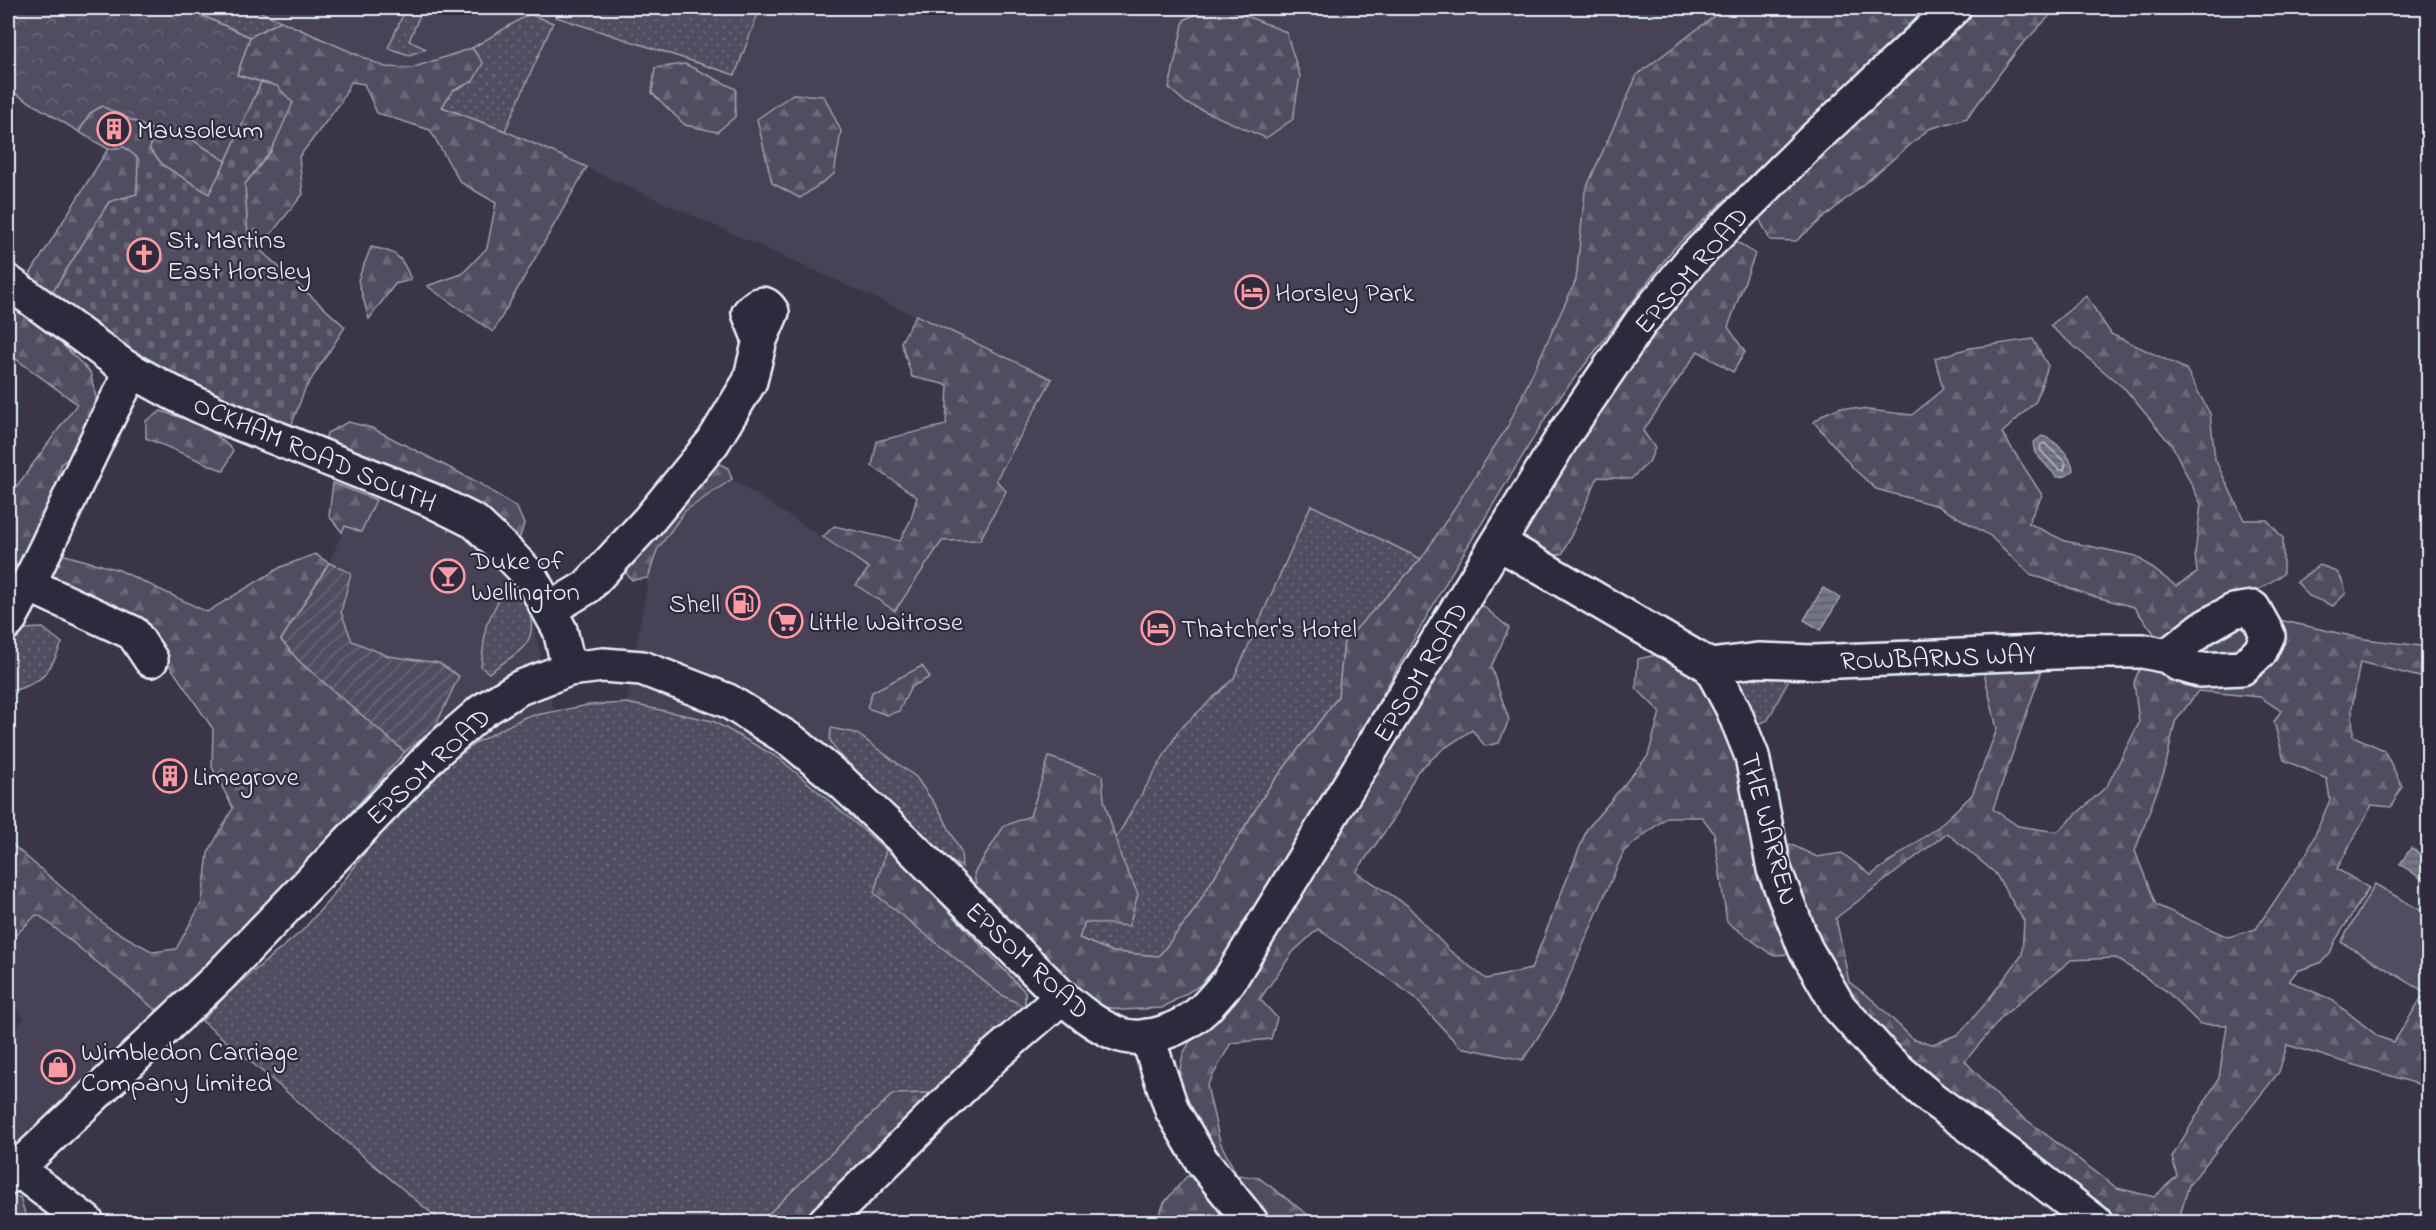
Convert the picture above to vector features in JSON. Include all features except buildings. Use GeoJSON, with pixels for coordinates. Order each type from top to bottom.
{"type":"FeatureCollection","features":[{"type":"Feature","properties":{"kind":"main road","name":"EPSOM ROAD"},"geometry":{"type":"LineString","coordinates":[[12,1173],[219,976],[436,751],[482,711],[519,688],[569,669],[603,665],[642,668],[728,701],[792,741],[843,783],[909,844],[1062,997],[1088,1019],[1117,1034],[1147,1036],[1176,1028],[1203,1010],[1229,981],[1579,413],[1641,322],[1690,262],[1812,141],[1954,8]]}},
{"type":"Feature","properties":{"kind":"main road","name":"OCKHAM ROAD SOUTH"},"geometry":{"type":"LineString","coordinates":[[8,282],[132,372],[221,416],[431,500],[475,522],[530,576],[560,630],[569,669]]}},
{"type":"Feature","properties":{"kind":"main road"},"geometry":{"type":"LineString","coordinates":[[550,609],[587,586],[648,521],[706,452],[735,409],[750,381],[760,340]]}},
{"type":"Feature","properties":{"kind":"main road"},"geometry":{"type":"LineString","coordinates":[[8,622],[29,585],[110,411],[132,372]]}},
{"type":"Feature","properties":{"kind":"main road"},"geometry":{"type":"LineString","coordinates":[[1499,543],[1710,666]]}},
{"type":"Feature","properties":{"kind":"main road"},"geometry":{"type":"LineString","coordinates":[[29,585],[133,633],[151,660]]}},
{"type":"Feature","properties":{"kind":"main road","name":"ROWBARNS WAY"},"geometry":{"type":"LineString","coordinates":[[1710,666],[1758,660],[1814,662],[2081,651],[2143,651],[2167,656]]}},
{"type":"Feature","properties":{"kind":"main road","name":"THE WARREN"},"geometry":{"type":"LineString","coordinates":[[1710,666],[1733,709],[1752,756],[1774,869],[1805,948],[1839,1007],[1889,1062],[1931,1098],[2095,1222]]}},
{"type":"Feature","properties":{"kind":"main road"},"geometry":{"type":"LineString","coordinates":[[825,1222],[995,1055],[1037,1016],[1062,997]]}},
{"type":"Feature","properties":{"kind":"main road"},"geometry":{"type":"LineString","coordinates":[[1147,1036],[1172,1110],[1202,1161],[1251,1222]]}},
{"type":"Feature","properties":{"kind":"main road"},"geometry":{"type":"LineString","coordinates":[[12,1173],[87,1222]]}},
{"type":"Feature","properties":{"kind":"shaded area","name":"Horsley Park"},"geometry":{"type":"Polygon","coordinates":[[[185,8],[1926,8],[1673,249],[1551,409],[1451,574],[1341,767],[1199,986],[1162,1008],[1123,1010],[1047,970],[1025,992],[911,871],[780,759],[713,721],[627,703],[648,578],[657,550],[685,511],[732,479],[869,568],[895,610],[976,493],[1035,370],[505,131],[402,91],[351,82],[185,8]]]}},
{"type":"Feature","properties":{"kind":"shaded area"},"geometry":{"type":"Polygon","coordinates":[[[380,491],[440,513],[516,579],[532,618],[554,712],[525,717],[477,741],[434,775],[299,661],[281,640],[329,563],[345,526],[370,516],[380,491]]]}},
{"type":"Feature","properties":{"kind":"shaded area","name":"Wimbledon Carriage Company Limited"},"geometry":{"type":"Polygon","coordinates":[[[36,914],[156,1010],[158,1019],[8,1162],[8,1037],[25,1018],[8,1001],[8,944],[36,914]]]}},
{"type":"Feature","properties":{"kind":"green space"},"geometry":{"type":"Polygon","coordinates":[[[8,8],[185,8],[250,37],[237,75],[261,82],[226,161],[188,137],[153,130],[102,106],[90,113],[79,132],[8,89],[8,8]]]}},
{"type":"Feature","properties":{"kind":"green space"},"geometry":{"type":"Polygon","coordinates":[[[185,8],[252,8],[281,21],[250,37],[185,8]]]}},
{"type":"Feature","properties":{"kind":"green space"},"geometry":{"type":"Polygon","coordinates":[[[406,8],[423,8],[409,41],[426,49],[409,55],[388,48],[406,8]]]}},
{"type":"Feature","properties":{"kind":"green space"},"geometry":{"type":"Polygon","coordinates":[[[560,8],[760,8],[735,75],[556,17],[560,8]]]}},
{"type":"Feature","properties":{"kind":"green space"},"geometry":{"type":"Polygon","coordinates":[[[1206,8],[1227,8],[1286,32],[1300,76],[1293,119],[1266,138],[1186,103],[1169,88],[1184,20],[1206,8]]]}},
{"type":"Feature","properties":{"kind":"green space"},"geometry":{"type":"Polygon","coordinates":[[[1725,8],[1926,8],[1673,249],[1551,409],[1451,574],[1341,767],[1230,952],[1199,986],[1162,1008],[1123,1010],[1084,1004],[977,893],[974,873],[1004,826],[1030,816],[1049,757],[1102,775],[1104,800],[1121,857],[1138,894],[1129,926],[1085,922],[1079,938],[1113,952],[1159,956],[1193,912],[1268,789],[1338,697],[1344,642],[1421,559],[1508,426],[1576,280],[1585,191],[1637,75],[1725,8]]]}},
{"type":"Feature","properties":{"kind":"green space"},"geometry":{"type":"Polygon","coordinates":[[[1969,8],[2057,8],[2018,49],[1967,118],[1929,129],[1796,241],[1770,240],[1757,214],[1969,8]]]}},
{"type":"Feature","properties":{"kind":"green space"},"geometry":{"type":"Polygon","coordinates":[[[529,14],[553,23],[505,131],[442,107],[452,91],[473,81],[482,64],[472,48],[529,14]]]}},
{"type":"Feature","properties":{"kind":"green space"},"geometry":{"type":"Polygon","coordinates":[[[281,21],[385,67],[412,68],[472,48],[483,63],[473,81],[452,91],[442,107],[505,131],[587,167],[493,332],[427,286],[462,274],[487,248],[496,203],[460,182],[430,130],[377,113],[364,84],[351,82],[341,102],[299,157],[303,194],[259,249],[248,239],[245,184],[271,151],[277,86],[237,75],[250,37],[281,21]]]}},
{"type":"Feature","properties":{"kind":"green space"},"geometry":{"type":"Polygon","coordinates":[[[685,64],[736,89],[735,117],[717,132],[685,125],[652,93],[655,68],[685,64]]]}},
{"type":"Feature","properties":{"kind":"green space"},"geometry":{"type":"Polygon","coordinates":[[[261,82],[277,86],[293,103],[271,151],[245,184],[248,239],[345,327],[305,389],[290,429],[122,348],[39,289],[54,290],[109,202],[137,194],[138,158],[124,147],[108,149],[79,132],[90,113],[102,106],[153,130],[150,150],[164,166],[209,194],[261,82]]]}},
{"type":"Feature","properties":{"kind":"green space"},"geometry":{"type":"Polygon","coordinates":[[[793,94],[824,96],[841,131],[834,174],[800,198],[772,183],[757,119],[793,94]]]}},
{"type":"Feature","properties":{"kind":"green space"},"geometry":{"type":"Polygon","coordinates":[[[153,130],[188,137],[226,161],[209,194],[164,166],[150,150],[153,130]]]}},
{"type":"Feature","properties":{"kind":"green space"},"geometry":{"type":"Polygon","coordinates":[[[124,147],[138,158],[137,194],[109,202],[54,290],[39,289],[29,276],[108,149],[124,147]]]}},
{"type":"Feature","properties":{"kind":"green space"},"geometry":{"type":"Polygon","coordinates":[[[1728,239],[1755,254],[1728,327],[1745,352],[1733,372],[1698,351],[1643,431],[1655,448],[1649,462],[1631,479],[1598,477],[1563,553],[1551,558],[1520,542],[1515,532],[1578,427],[1728,239]]]}},
{"type":"Feature","properties":{"kind":"green space"},"geometry":{"type":"Polygon","coordinates":[[[371,247],[386,250],[397,256],[411,280],[395,284],[369,319],[358,280],[371,247]]]}},
{"type":"Feature","properties":{"kind":"green space"},"geometry":{"type":"Polygon","coordinates":[[[2086,296],[2111,334],[2186,369],[2210,414],[2215,459],[2244,520],[2267,520],[2283,538],[2283,574],[2223,611],[2159,640],[2134,607],[2089,595],[2030,574],[1989,535],[1938,506],[1876,489],[1854,469],[1814,422],[1824,414],[1841,407],[1912,415],[1943,389],[1935,358],[1970,348],[2033,339],[2048,366],[2036,401],[2002,433],[2042,495],[2028,523],[2065,541],[2136,556],[2176,586],[2197,573],[2195,554],[2201,504],[2173,447],[2126,390],[2050,326],[2086,296]]]}},
{"type":"Feature","properties":{"kind":"green space"},"geometry":{"type":"Polygon","coordinates":[[[8,303],[63,345],[90,372],[98,405],[80,449],[61,464],[52,511],[28,563],[8,566],[8,498],[77,404],[8,353],[8,303]]]}},
{"type":"Feature","properties":{"kind":"green space"},"geometry":{"type":"Polygon","coordinates":[[[916,315],[1052,379],[996,480],[1006,491],[980,540],[942,541],[895,611],[856,585],[869,568],[823,537],[834,526],[900,541],[911,519],[917,497],[872,466],[877,441],[946,425],[948,385],[912,377],[901,342],[916,315]]]}},
{"type":"Feature","properties":{"kind":"green space"},"geometry":{"type":"Polygon","coordinates":[[[161,411],[206,426],[233,450],[224,471],[146,438],[146,421],[161,411]]]}},
{"type":"Feature","properties":{"kind":"green space"},"geometry":{"type":"Polygon","coordinates":[[[348,422],[372,428],[479,483],[517,508],[524,524],[519,540],[510,541],[460,497],[406,470],[339,452],[325,442],[327,433],[348,422]]]}},
{"type":"Feature","properties":{"kind":"green space"},"geometry":{"type":"Polygon","coordinates":[[[712,460],[728,468],[732,479],[685,511],[657,550],[648,578],[632,580],[618,564],[712,460]]]}},
{"type":"Feature","properties":{"kind":"green space"},"geometry":{"type":"Polygon","coordinates":[[[333,483],[376,500],[361,532],[345,526],[342,532],[329,516],[333,483]]]}},
{"type":"Feature","properties":{"kind":"green space"},"geometry":{"type":"Polygon","coordinates":[[[1311,505],[1421,559],[1344,642],[1338,697],[1268,789],[1193,912],[1159,956],[1113,952],[1079,938],[1084,922],[1121,857],[1116,838],[1179,730],[1234,678],[1311,505]]]}},
{"type":"Feature","properties":{"kind":"green space"},"geometry":{"type":"Polygon","coordinates":[[[61,554],[119,570],[207,612],[281,567],[315,554],[329,563],[281,640],[299,661],[405,752],[246,929],[175,999],[156,1010],[40,916],[36,915],[16,935],[8,928],[8,841],[108,927],[153,952],[176,949],[202,902],[208,853],[233,808],[212,767],[213,729],[168,663],[42,611],[41,584],[61,554]]]}},
{"type":"Feature","properties":{"kind":"green space"},"geometry":{"type":"Polygon","coordinates":[[[329,563],[351,573],[341,612],[352,641],[388,656],[439,663],[459,676],[434,729],[405,752],[299,661],[281,640],[329,563]]]}},
{"type":"Feature","properties":{"kind":"green space"},"geometry":{"type":"Polygon","coordinates":[[[2319,565],[2338,573],[2344,586],[2346,593],[2333,606],[2309,596],[2297,582],[2319,565]]]}},
{"type":"Feature","properties":{"kind":"green space"},"geometry":{"type":"Polygon","coordinates":[[[511,574],[522,592],[530,618],[529,638],[518,652],[489,673],[481,667],[486,626],[511,574]]]}},
{"type":"Feature","properties":{"kind":"green space"},"geometry":{"type":"Polygon","coordinates":[[[1483,606],[1509,628],[1491,667],[1509,720],[1499,743],[1485,746],[1472,730],[1443,749],[1417,772],[1393,820],[1356,872],[1407,905],[1449,950],[1486,979],[1531,969],[1587,829],[1648,756],[1660,712],[1636,688],[1638,659],[1665,653],[1707,690],[1728,727],[1792,954],[1772,955],[1727,922],[1714,833],[1702,817],[1667,817],[1624,851],[1553,1014],[1523,1060],[1460,1047],[1413,996],[1318,929],[1293,952],[1260,999],[1277,1018],[1271,1039],[1231,1043],[1207,1086],[1220,1142],[1237,1175],[1259,1178],[1307,1214],[1313,1222],[1258,1222],[1175,1095],[1183,1054],[1191,1040],[1230,1000],[1467,614],[1483,606]]]}},
{"type":"Feature","properties":{"kind":"green space"},"geometry":{"type":"Polygon","coordinates":[[[2284,621],[2365,639],[2428,647],[2428,679],[2360,662],[2352,707],[2353,736],[2384,750],[2402,786],[2391,807],[2372,805],[2337,869],[2369,888],[2335,941],[2330,954],[2320,963],[2297,971],[2289,981],[2332,1000],[2379,1037],[2394,1042],[2422,997],[2428,1001],[2428,1087],[2287,1045],[2279,1072],[2189,1185],[2178,1222],[2102,1222],[1913,1073],[1837,988],[1783,861],[1790,844],[1817,857],[1842,853],[1871,875],[1939,826],[1972,795],[1997,729],[1983,668],[2044,664],[1993,809],[2018,826],[2057,832],[2107,786],[2139,723],[2134,682],[2141,665],[2247,624],[2284,621]],[[2198,691],[2175,722],[2165,769],[2135,851],[2156,905],[2228,937],[2256,929],[2308,851],[2330,800],[2327,779],[2284,760],[2274,722],[2281,711],[2260,697],[2198,691]],[[1947,833],[1836,918],[1849,982],[1874,1001],[1914,1040],[1933,1044],[1959,1034],[2022,955],[2024,921],[1995,873],[1947,833]],[[2116,958],[2071,960],[2003,1016],[1965,1061],[2004,1103],[2117,1188],[2154,1197],[2177,1176],[2172,1157],[2219,1078],[2227,1025],[2200,1024],[2165,990],[2116,958]]]}},
{"type":"Feature","properties":{"kind":"green space"},"geometry":{"type":"Polygon","coordinates":[[[43,628],[62,643],[53,663],[37,681],[8,692],[8,648],[23,629],[43,628]]]}},
{"type":"Feature","properties":{"kind":"green space"},"geometry":{"type":"Polygon","coordinates":[[[922,666],[930,677],[911,687],[899,711],[887,715],[867,708],[872,692],[922,666]]]}},
{"type":"Feature","properties":{"kind":"green space"},"geometry":{"type":"Polygon","coordinates":[[[1787,673],[1789,679],[1768,720],[1758,724],[1747,719],[1733,679],[1787,673]]]}},
{"type":"Feature","properties":{"kind":"green space"},"geometry":{"type":"Polygon","coordinates":[[[627,703],[713,721],[780,759],[911,871],[1025,992],[1025,1007],[931,1093],[893,1094],[760,1222],[442,1222],[202,1021],[230,991],[302,931],[330,899],[386,825],[434,775],[477,742],[525,717],[589,705],[627,703]]]}},
{"type":"Feature","properties":{"kind":"green space"},"geometry":{"type":"Polygon","coordinates":[[[831,728],[856,733],[916,777],[941,813],[961,852],[962,867],[952,862],[838,753],[830,740],[831,728]]]}},
{"type":"Feature","properties":{"kind":"green space"},"geometry":{"type":"Polygon","coordinates":[[[886,850],[911,871],[1025,992],[1025,1007],[1000,994],[874,893],[886,850]]]}},
{"type":"Feature","properties":{"kind":"green space"},"geometry":{"type":"Polygon","coordinates":[[[2375,884],[2428,915],[2428,994],[2341,942],[2375,884]]]}},
{"type":"Feature","properties":{"kind":"green space"},"geometry":{"type":"Polygon","coordinates":[[[931,1093],[932,1111],[821,1222],[760,1222],[893,1094],[931,1093]]]}},
{"type":"Feature","properties":{"kind":"green space"},"geometry":{"type":"Polygon","coordinates":[[[1187,1176],[1202,1179],[1238,1222],[1156,1222],[1164,1203],[1187,1176]]]}},
{"type":"Feature","properties":{"kind":"green space"},"geometry":{"type":"Polygon","coordinates":[[[8,1197],[20,1197],[26,1217],[22,1222],[8,1222],[8,1197]]]}},
{"type":"Feature","properties":{"kind":"water"},"geometry":{"type":"Polygon","coordinates":[[[2042,436],[2057,445],[2070,459],[2073,470],[2066,476],[2057,477],[2035,453],[2033,443],[2042,436]]]}},
{"type":"Feature","properties":{"kind":"water"},"geometry":{"type":"Polygon","coordinates":[[[1823,588],[1840,598],[1821,630],[1804,620],[1823,588]]]}},
{"type":"Feature","properties":{"kind":"water"},"geometry":{"type":"Polygon","coordinates":[[[2411,848],[2428,859],[2428,883],[2400,864],[2411,848]]]}},
{"type":"Feature","properties":{"kind":"place","name":"Mausoleum"},"geometry":{"type":"Point","coordinates":[114,129]}},
{"type":"Feature","properties":{"kind":"place","name":"St. Martins East Horsley"},"geometry":{"type":"Point","coordinates":[144,255]}},
{"type":"Feature","properties":{"kind":"place","name":"Horsley Park"},"geometry":{"type":"Point","coordinates":[1252,292]}},
{"type":"Feature","properties":{"kind":"place","name":"Duke of Wellington"},"geometry":{"type":"Point","coordinates":[448,576]}},
{"type":"Feature","properties":{"kind":"place","name":"Shell"},"geometry":{"type":"Point","coordinates":[743,603]}},
{"type":"Feature","properties":{"kind":"place","name":"Little Waitrose"},"geometry":{"type":"Point","coordinates":[786,621]}},
{"type":"Feature","properties":{"kind":"place","name":"Thatcher's Hotel"},"geometry":{"type":"Point","coordinates":[1158,628]}},
{"type":"Feature","properties":{"kind":"place","name":"Limegrove"},"geometry":{"type":"Point","coordinates":[170,776]}},
{"type":"Feature","properties":{"kind":"place","name":"Wimbledon Carriage Company Limited"},"geometry":{"type":"Point","coordinates":[58,1067]}}]}
